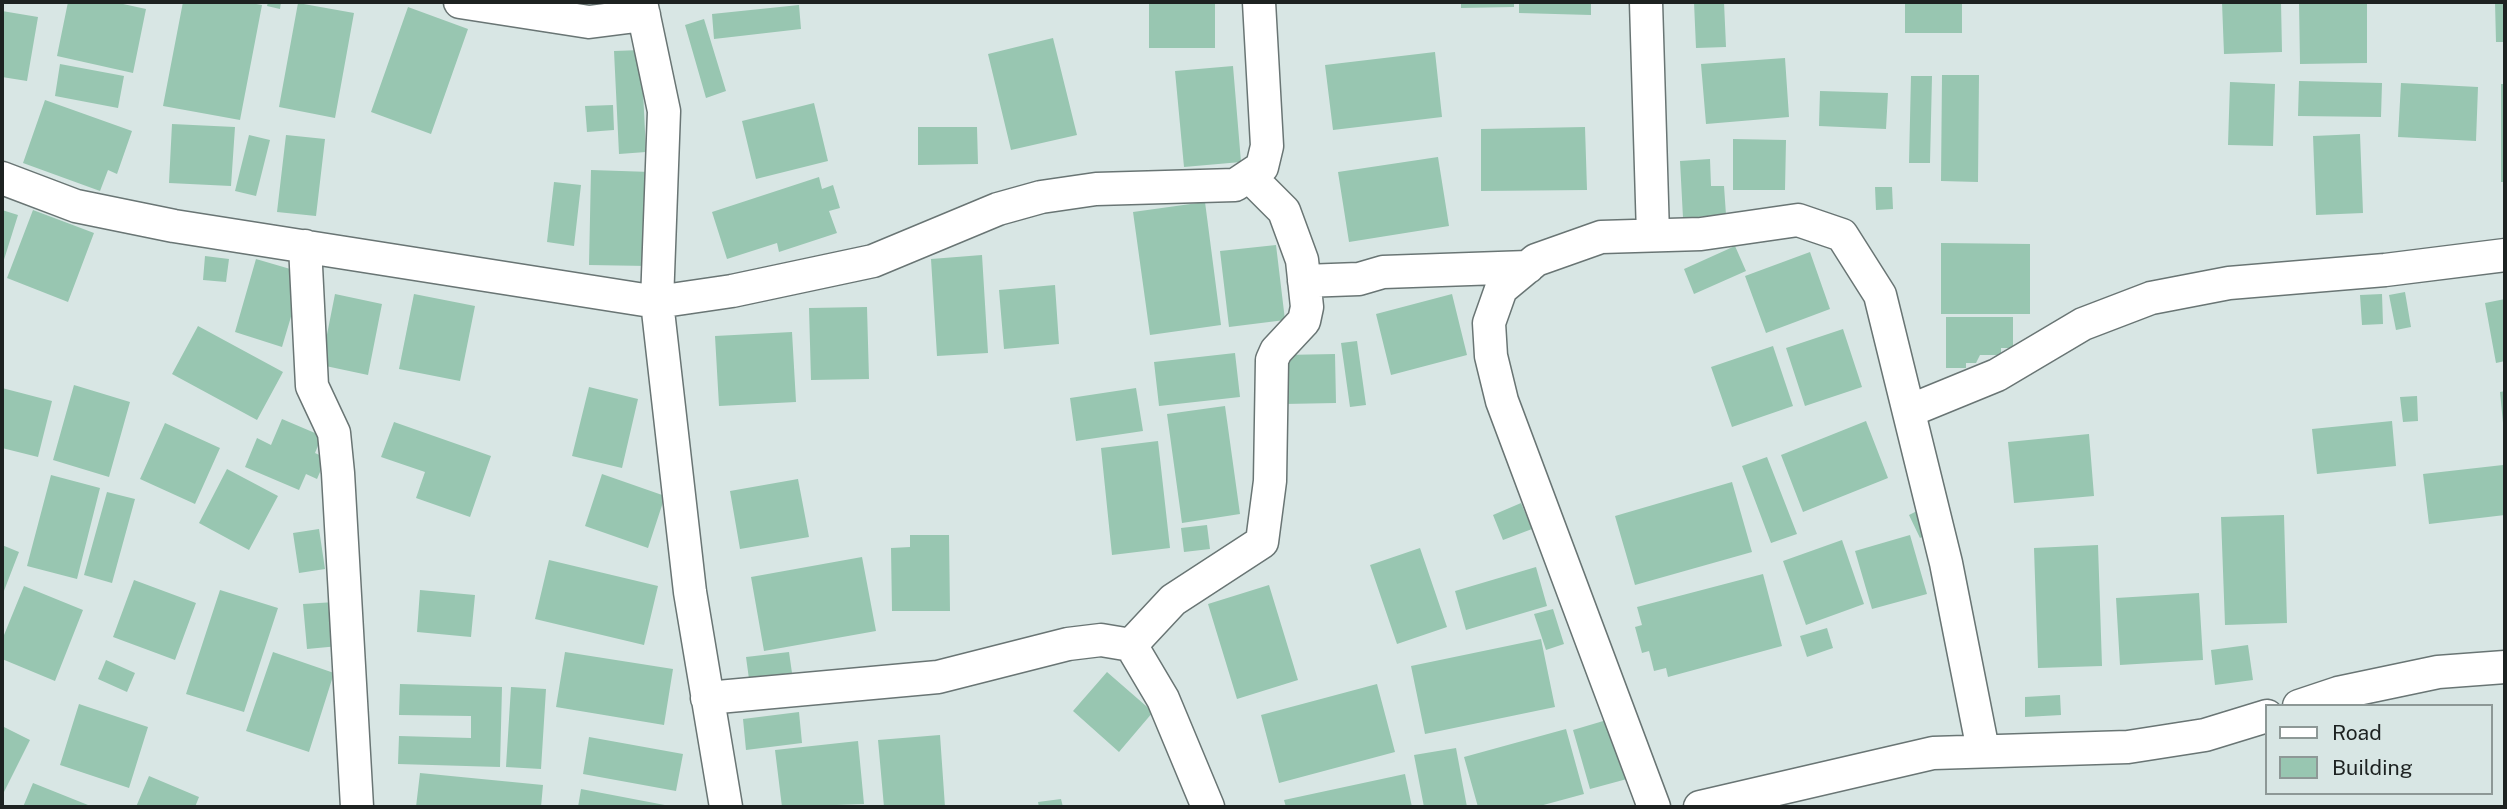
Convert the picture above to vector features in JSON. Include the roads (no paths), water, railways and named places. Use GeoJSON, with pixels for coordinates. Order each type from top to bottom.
{"type":"FeatureCollection","features":[{"type":"Feature","properties":{"kind":"street"},"geometry":{"type":"LineString","coordinates":[[460,2],[589,22],[643,8],[664,111],[657,302],[690,592],[726,807]]}},
{"type":"Feature","properties":{"kind":"street"},"geometry":{"type":"LineString","coordinates":[[2,178],[76,206],[174,226],[657,302],[732,291],[873,261],[998,209],[1041,197],[1096,189],[1235,185],[1262,167],[1267,146],[1259,2]]}},
{"type":"Feature","properties":{"kind":"street"},"geometry":{"type":"LineString","coordinates":[[1646,2],[1653,235]]}},
{"type":"Feature","properties":{"kind":"street"},"geometry":{"type":"LineString","coordinates":[[1131,645],[1173,600],[1262,542],[1270,481],[1272,360],[1276,351],[1304,321],[1307,307],[1302,260],[1284,211],[1249,176]]}},
{"type":"Feature","properties":{"kind":"street"},"geometry":{"type":"LineString","coordinates":[[1654,807],[1503,401],[1491,356],[1489,323],[1500,289],[1536,260],[1601,237],[1701,234],[1798,220],[1842,236],[1880,295],[1946,562],[1983,750]]}},
{"type":"Feature","properties":{"kind":"street"},"geometry":{"type":"LineString","coordinates":[[304,246],[312,386],[334,433],[336,446],[357,807]]}},
{"type":"Feature","properties":{"kind":"street"},"geometry":{"type":"LineString","coordinates":[[1909,411],[1997,375],[2083,324],[2151,298],[2229,283],[2385,270],[2505,255]]}},
{"type":"Feature","properties":{"kind":"street"},"geometry":{"type":"LineString","coordinates":[[1304,281],[1359,279],[1383,272],[1528,267]]}},
{"type":"Feature","properties":{"kind":"street"},"geometry":{"type":"LineString","coordinates":[[707,698],[937,677],[1068,644],[1101,639],[1131,645],[1163,699],[1208,807]]}},
{"type":"Feature","properties":{"kind":"street"},"geometry":{"type":"LineString","coordinates":[[2306,704],[2438,672],[2505,667]]}},
{"type":"Feature","properties":{"kind":"street"},"geometry":{"type":"LineString","coordinates":[[1700,807],[1933,752],[2128,747],[2205,735],[2266,716]]}}]}
